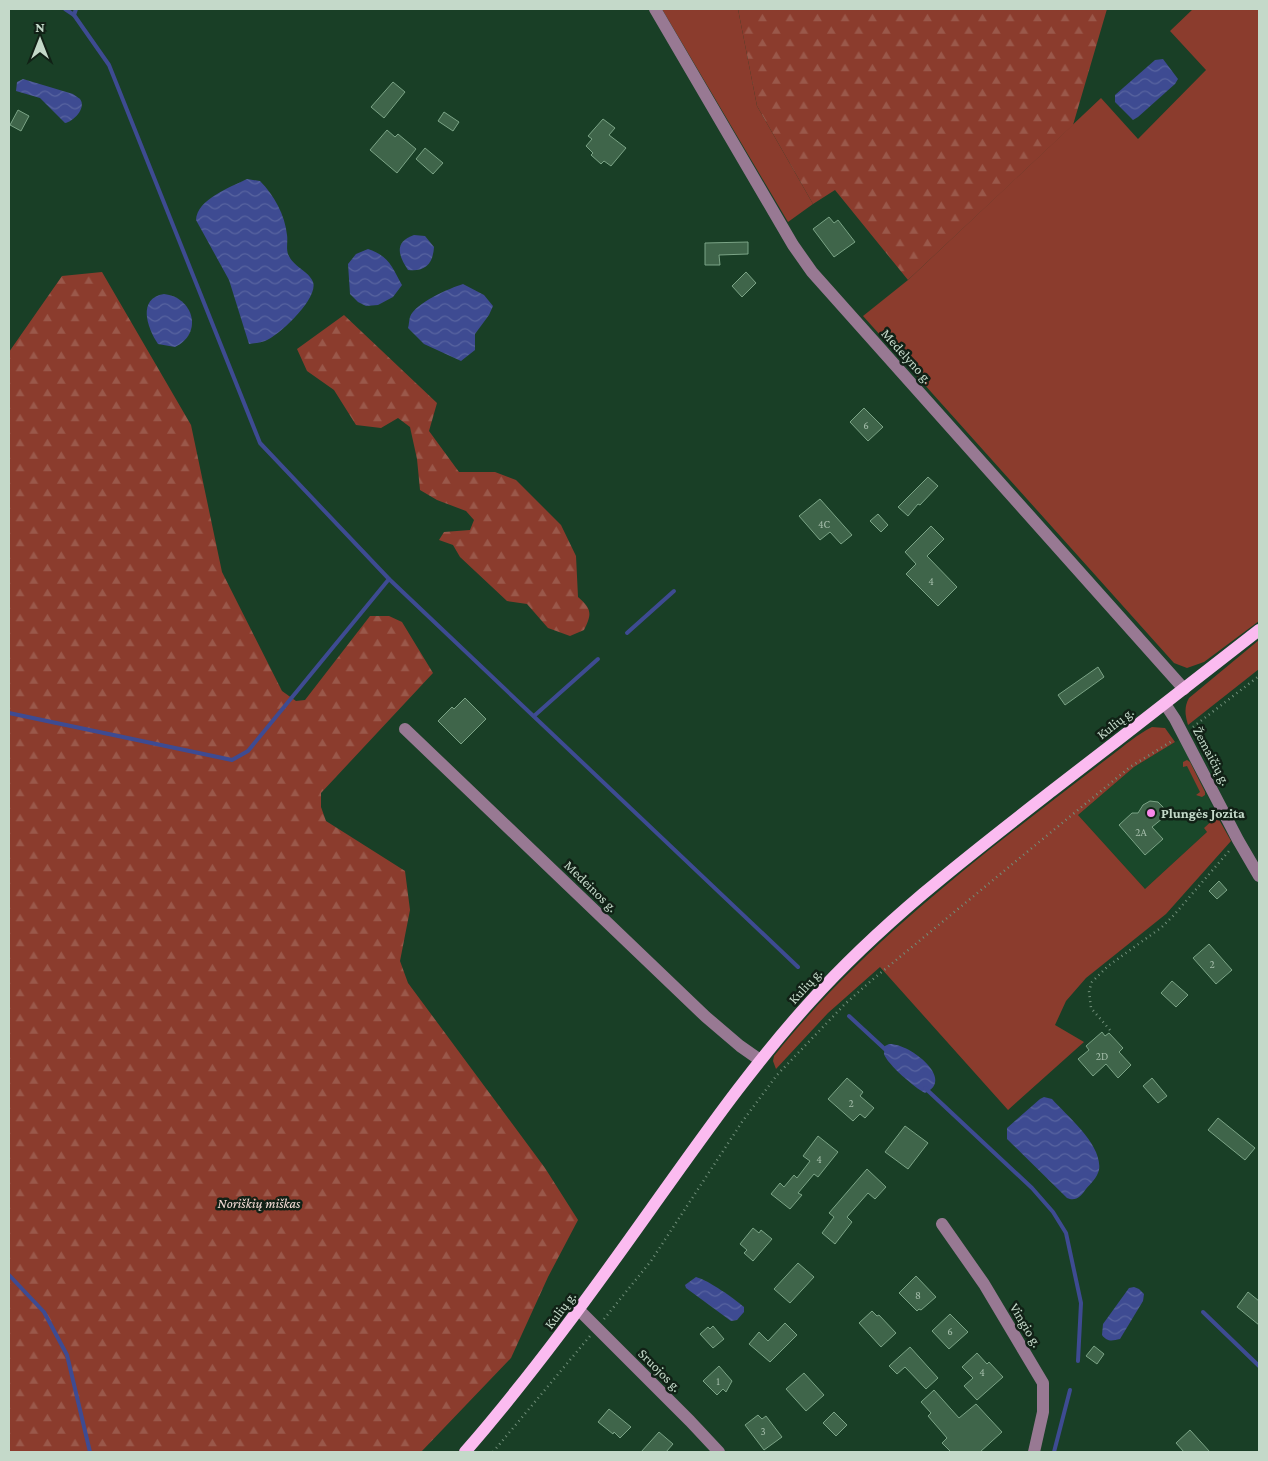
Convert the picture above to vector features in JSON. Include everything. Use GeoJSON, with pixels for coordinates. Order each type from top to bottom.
{"type":"FeatureCollection","features":[{"type":"Feature","properties":{"kind":"main road","name":"Kulių g."},"geometry":{"type":"LineString","coordinates":[[465,1452],[526,1380],[579,1310],[727,1103],[760,1060],[847,962],[922,894],[994,835],[1259,630]]}},
{"type":"Feature","properties":{"kind":"street","name":"Medelyno g."},"geometry":{"type":"LineString","coordinates":[[655,9],[793,244],[812,272],[1184,689]]}},
{"type":"Feature","properties":{"kind":"street","name":"Žemaičių g."},"geometry":{"type":"LineString","coordinates":[[1165,704],[1259,876]]}},
{"type":"Feature","properties":{"kind":"street","name":"Medeinos g."},"geometry":{"type":"LineString","coordinates":[[405,729],[706,1017],[740,1046],[760,1060]]}},
{"type":"Feature","properties":{"kind":"street","name":"Vingio g."},"geometry":{"type":"LineString","coordinates":[[942,1224],[984,1284],[1043,1384],[1043,1412],[1034,1452]]}},
{"type":"Feature","properties":{"kind":"street","name":"Sruojos g."},"geometry":{"type":"LineString","coordinates":[[579,1310],[719,1452]]}},
{"type":"Feature","properties":{"kind":"path"},"geometry":{"type":"LineString","coordinates":[[493,1452],[651,1261],[742,1122],[766,1090],[845,1004],[1130,767],[1183,734],[1259,676]]}},
{"type":"Feature","properties":{"kind":"path"},"geometry":{"type":"LineString","coordinates":[[1110,1030],[1091,1008],[1089,991],[1092,982],[1108,966],[1174,915],[1238,840]]}},
{"type":"Feature","properties":{"kind":"shaded area"},"geometry":{"type":"Polygon","coordinates":[[[1180,739],[1217,816],[1204,828],[1207,832],[1145,889],[1078,815],[1134,767],[1180,739]]]}},
{"type":"Feature","properties":{"kind":"green space"},"geometry":{"type":"Polygon","coordinates":[[[662,9],[738,9],[757,106],[813,204],[788,222],[662,9]]]}},
{"type":"Feature","properties":{"kind":"green space"},"geometry":{"type":"Polygon","coordinates":[[[738,9],[1107,9],[1073,125],[908,280],[835,190],[813,204],[757,106],[738,9]]]}},
{"type":"Feature","properties":{"kind":"green space"},"geometry":{"type":"Polygon","coordinates":[[[1193,9],[1259,9],[1259,621],[1204,662],[1187,668],[1174,663],[863,316],[908,280],[1101,98],[1138,139],[1206,70],[1170,31],[1193,9]]]}},
{"type":"Feature","properties":{"kind":"green space","name":"Noriškių miškas"},"geometry":{"type":"Polygon","coordinates":[[[102,272],[191,425],[222,572],[282,691],[296,701],[305,700],[370,616],[389,616],[402,622],[433,673],[321,793],[321,807],[326,821],[405,871],[410,910],[400,961],[408,983],[545,1168],[578,1220],[548,1277],[511,1358],[421,1452],[9,1452],[9,352],[62,276],[102,272]]]}},
{"type":"Feature","properties":{"kind":"green space"},"geometry":{"type":"Polygon","coordinates":[[[344,315],[437,403],[429,431],[459,472],[495,472],[516,480],[561,525],[576,556],[578,597],[586,605],[589,612],[584,630],[570,636],[548,628],[527,604],[507,601],[460,557],[453,545],[439,540],[444,532],[470,530],[474,520],[466,511],[437,500],[420,490],[417,459],[410,427],[398,418],[381,428],[356,425],[334,390],[307,371],[297,349],[344,315]]]}},
{"type":"Feature","properties":{"kind":"green space"},"geometry":{"type":"Polygon","coordinates":[[[1259,640],[1259,669],[1188,725],[1186,705],[1189,698],[1259,640]]]}},
{"type":"Feature","properties":{"kind":"green space"},"geometry":{"type":"Polygon","coordinates":[[[1152,727],[1165,728],[1175,742],[1134,767],[1078,815],[1145,889],[1207,832],[1204,828],[1217,816],[1231,841],[1166,914],[1086,978],[1066,1001],[1055,1025],[1084,1042],[1008,1110],[880,967],[828,1013],[776,1069],[773,1061],[774,1056],[805,1020],[870,952],[905,920],[977,859],[1132,740],[1152,727]]]}},
{"type":"Feature","properties":{"kind":"green space"},"geometry":{"type":"Polygon","coordinates":[[[1187,760],[1190,762],[1205,792],[1205,795],[1202,797],[1196,795],[1200,792],[1187,766],[1183,767],[1183,762],[1187,760]]]}},
{"type":"Feature","properties":{"kind":"water"},"geometry":{"type":"Polygon","coordinates":[[[1163,59],[1178,79],[1175,84],[1133,120],[1115,102],[1115,95],[1155,60],[1163,59]]]}},
{"type":"Feature","properties":{"kind":"water"},"geometry":{"type":"Polygon","coordinates":[[[23,79],[73,94],[82,103],[78,114],[65,123],[40,98],[16,91],[17,82],[23,79]]]}},
{"type":"Feature","properties":{"kind":"water"},"geometry":{"type":"Polygon","coordinates":[[[247,179],[260,181],[274,199],[286,228],[288,254],[293,262],[313,282],[310,297],[288,324],[271,338],[259,343],[249,344],[229,280],[196,220],[202,206],[208,200],[247,179]]]}},
{"type":"Feature","properties":{"kind":"water"},"geometry":{"type":"Polygon","coordinates":[[[414,235],[425,236],[434,247],[433,253],[430,262],[424,268],[408,270],[400,250],[403,241],[414,235]]]}},
{"type":"Feature","properties":{"kind":"water"},"geometry":{"type":"Polygon","coordinates":[[[368,249],[385,259],[402,285],[393,297],[378,305],[366,306],[358,302],[350,294],[348,264],[356,254],[368,249]]]}},
{"type":"Feature","properties":{"kind":"water"},"geometry":{"type":"Polygon","coordinates":[[[463,284],[484,295],[493,306],[489,315],[475,334],[475,350],[461,361],[424,344],[408,328],[410,317],[419,306],[463,284]]]}},
{"type":"Feature","properties":{"kind":"water"},"geometry":{"type":"Polygon","coordinates":[[[164,294],[182,302],[188,308],[191,316],[192,325],[190,333],[184,341],[175,347],[158,344],[148,322],[147,307],[150,301],[164,294]]]}},
{"type":"Feature","properties":{"kind":"water"},"geometry":{"type":"Polygon","coordinates":[[[889,1044],[908,1049],[926,1063],[933,1072],[935,1080],[933,1087],[925,1093],[908,1081],[886,1058],[884,1054],[885,1046],[889,1044]]]}},
{"type":"Feature","properties":{"kind":"water"},"geometry":{"type":"Polygon","coordinates":[[[1044,1097],[1052,1099],[1075,1122],[1090,1141],[1099,1160],[1097,1176],[1076,1199],[1067,1198],[1007,1139],[1007,1128],[1044,1097]]]}},
{"type":"Feature","properties":{"kind":"water"},"geometry":{"type":"Polygon","coordinates":[[[696,1277],[714,1286],[744,1307],[744,1312],[737,1320],[731,1321],[686,1288],[685,1285],[696,1277]]]}},
{"type":"Feature","properties":{"kind":"water"},"geometry":{"type":"Polygon","coordinates":[[[1134,1287],[1144,1294],[1143,1301],[1120,1339],[1106,1339],[1102,1335],[1103,1324],[1129,1288],[1134,1287]]]}},
{"type":"Feature","properties":{"kind":"building"},"geometry":{"type":"Polygon","coordinates":[[[393,82],[405,92],[384,118],[371,107],[393,82]]]}},
{"type":"Feature","properties":{"kind":"building"},"geometry":{"type":"Polygon","coordinates":[[[18,110],[29,116],[21,131],[10,125],[18,110]]]}},
{"type":"Feature","properties":{"kind":"building"},"geometry":{"type":"Polygon","coordinates":[[[444,112],[459,122],[453,131],[438,121],[444,112]]]}},
{"type":"Feature","properties":{"kind":"building"},"geometry":{"type":"Polygon","coordinates":[[[603,119],[615,128],[609,135],[626,148],[611,166],[604,161],[601,164],[591,155],[593,153],[586,146],[592,139],[588,136],[603,119]]]}},
{"type":"Feature","properties":{"kind":"building"},"geometry":{"type":"Polygon","coordinates":[[[387,130],[395,137],[398,134],[416,149],[397,173],[370,150],[387,130]]]}},
{"type":"Feature","properties":{"kind":"building"},"geometry":{"type":"Polygon","coordinates":[[[425,148],[443,163],[433,174],[416,159],[425,148]]]}},
{"type":"Feature","properties":{"kind":"building"},"geometry":{"type":"Polygon","coordinates":[[[829,217],[834,223],[838,220],[855,242],[834,257],[813,229],[829,217]]]}},
{"type":"Feature","properties":{"kind":"building"},"geometry":{"type":"Polygon","coordinates":[[[748,242],[748,254],[719,255],[720,265],[705,265],[705,243],[748,242]]]}},
{"type":"Feature","properties":{"kind":"building"},"geometry":{"type":"Polygon","coordinates":[[[746,272],[756,283],[742,297],[732,286],[746,272]]]}},
{"type":"Feature","properties":{"kind":"building"},"geometry":{"type":"Polygon","coordinates":[[[864,408],[883,427],[868,441],[850,422],[864,408]]]}},
{"type":"Feature","properties":{"kind":"building"},"geometry":{"type":"Polygon","coordinates":[[[928,477],[938,486],[908,516],[898,507],[928,477]]]}},
{"type":"Feature","properties":{"kind":"building"},"geometry":{"type":"Polygon","coordinates":[[[820,499],[852,535],[841,544],[830,532],[820,540],[799,516],[820,499]]]}},
{"type":"Feature","properties":{"kind":"building"},"geometry":{"type":"Polygon","coordinates":[[[878,514],[888,525],[881,532],[870,521],[878,514]]]}},
{"type":"Feature","properties":{"kind":"building"},"geometry":{"type":"Polygon","coordinates":[[[931,526],[944,539],[927,556],[957,587],[938,606],[906,574],[916,564],[905,552],[931,526]]]}},
{"type":"Feature","properties":{"kind":"building"},"geometry":{"type":"Polygon","coordinates":[[[1098,667],[1104,677],[1065,705],[1058,695],[1098,667]]]}},
{"type":"Feature","properties":{"kind":"building"},"geometry":{"type":"Polygon","coordinates":[[[465,698],[486,719],[461,744],[438,721],[452,707],[454,709],[465,698]]]}},
{"type":"Feature","properties":{"kind":"building"},"geometry":{"type":"Polygon","coordinates":[[[1150,801],[1158,802],[1163,807],[1163,818],[1152,827],[1163,839],[1145,855],[1119,825],[1132,813],[1138,813],[1143,805],[1150,801]]]}},
{"type":"Feature","properties":{"kind":"building"},"geometry":{"type":"Polygon","coordinates":[[[1219,881],[1227,890],[1217,899],[1209,891],[1219,881]]]}},
{"type":"Feature","properties":{"kind":"building"},"geometry":{"type":"Polygon","coordinates":[[[1209,944],[1232,970],[1216,984],[1193,958],[1209,944]]]}},
{"type":"Feature","properties":{"kind":"building"},"geometry":{"type":"Polygon","coordinates":[[[1172,981],[1188,995],[1176,1007],[1161,993],[1172,981]]]}},
{"type":"Feature","properties":{"kind":"building"},"geometry":{"type":"Polygon","coordinates":[[[1102,1032],[1105,1036],[1109,1033],[1123,1048],[1119,1052],[1131,1065],[1118,1078],[1106,1064],[1093,1076],[1078,1059],[1089,1050],[1086,1046],[1102,1032]]]}},
{"type":"Feature","properties":{"kind":"building"},"geometry":{"type":"Polygon","coordinates":[[[847,1078],[863,1092],[860,1096],[874,1108],[865,1118],[860,1114],[853,1121],[828,1099],[847,1078]]]}},
{"type":"Feature","properties":{"kind":"building"},"geometry":{"type":"Polygon","coordinates":[[[1152,1078],[1167,1096],[1158,1103],[1143,1086],[1152,1078]]]}},
{"type":"Feature","properties":{"kind":"building"},"geometry":{"type":"Polygon","coordinates":[[[1218,1118],[1255,1148],[1245,1160],[1208,1130],[1218,1118]]]}},
{"type":"Feature","properties":{"kind":"building"},"geometry":{"type":"Polygon","coordinates":[[[905,1126],[928,1143],[908,1169],[885,1152],[905,1126]]]}},
{"type":"Feature","properties":{"kind":"building"},"geometry":{"type":"Polygon","coordinates":[[[818,1136],[838,1152],[818,1177],[814,1174],[798,1193],[802,1195],[790,1209],[771,1194],[780,1183],[784,1187],[794,1175],[797,1178],[810,1161],[803,1156],[818,1136]]]}},
{"type":"Feature","properties":{"kind":"building"},"geometry":{"type":"Polygon","coordinates":[[[867,1169],[886,1187],[875,1199],[868,1193],[847,1217],[852,1222],[835,1244],[822,1233],[834,1217],[829,1213],[867,1169]]]}},
{"type":"Feature","properties":{"kind":"building"},"geometry":{"type":"Polygon","coordinates":[[[753,1228],[759,1233],[761,1230],[772,1239],[753,1261],[744,1253],[747,1250],[740,1244],[753,1228]]]}},
{"type":"Feature","properties":{"kind":"building"},"geometry":{"type":"Polygon","coordinates":[[[798,1263],[814,1277],[790,1303],[774,1289],[798,1263]]]}},
{"type":"Feature","properties":{"kind":"building"},"geometry":{"type":"Polygon","coordinates":[[[916,1276],[936,1297],[921,1310],[917,1311],[899,1293],[916,1276]]]}},
{"type":"Feature","properties":{"kind":"building"},"geometry":{"type":"Polygon","coordinates":[[[1248,1292],[1259,1301],[1259,1325],[1237,1307],[1248,1292]]]}},
{"type":"Feature","properties":{"kind":"building"},"geometry":{"type":"Polygon","coordinates":[[[872,1311],[877,1316],[879,1315],[896,1333],[881,1347],[859,1323],[872,1311]]]}},
{"type":"Feature","properties":{"kind":"building"},"geometry":{"type":"Polygon","coordinates":[[[950,1314],[968,1332],[949,1349],[932,1331],[950,1314]]]}},
{"type":"Feature","properties":{"kind":"building"},"geometry":{"type":"Polygon","coordinates":[[[785,1323],[797,1335],[770,1362],[749,1344],[759,1332],[768,1341],[785,1323]]]}},
{"type":"Feature","properties":{"kind":"building"},"geometry":{"type":"Polygon","coordinates":[[[713,1326],[724,1339],[713,1348],[700,1334],[708,1327],[710,1329],[713,1326]]]}},
{"type":"Feature","properties":{"kind":"building"},"geometry":{"type":"Polygon","coordinates":[[[1094,1346],[1104,1354],[1097,1364],[1086,1356],[1094,1346]]]}},
{"type":"Feature","properties":{"kind":"building"},"geometry":{"type":"Polygon","coordinates":[[[910,1347],[938,1378],[926,1389],[905,1367],[897,1374],[889,1366],[910,1347]]]}},
{"type":"Feature","properties":{"kind":"building"},"geometry":{"type":"Polygon","coordinates":[[[977,1353],[987,1364],[989,1362],[1003,1377],[977,1400],[964,1386],[973,1378],[962,1367],[977,1353]]]}},
{"type":"Feature","properties":{"kind":"building"},"geometry":{"type":"Polygon","coordinates":[[[719,1366],[732,1381],[726,1392],[723,1389],[717,1395],[703,1381],[719,1366]]]}},
{"type":"Feature","properties":{"kind":"building"},"geometry":{"type":"Polygon","coordinates":[[[804,1373],[824,1395],[806,1411],[786,1389],[804,1373]]]}},
{"type":"Feature","properties":{"kind":"building"},"geometry":{"type":"Polygon","coordinates":[[[934,1390],[959,1418],[976,1404],[1002,1432],[980,1452],[951,1452],[942,1443],[947,1438],[928,1416],[931,1413],[921,1402],[934,1390]]]}},
{"type":"Feature","properties":{"kind":"building"},"geometry":{"type":"Polygon","coordinates":[[[609,1409],[631,1427],[620,1438],[598,1422],[609,1409]]]}},
{"type":"Feature","properties":{"kind":"building"},"geometry":{"type":"Polygon","coordinates":[[[834,1412],[847,1425],[836,1436],[823,1423],[834,1412]]]}},
{"type":"Feature","properties":{"kind":"building"},"geometry":{"type":"Polygon","coordinates":[[[758,1415],[762,1419],[766,1416],[782,1437],[764,1450],[745,1425],[758,1415]]]}},
{"type":"Feature","properties":{"kind":"building"},"geometry":{"type":"Polygon","coordinates":[[[1190,1430],[1210,1452],[1184,1452],[1176,1443],[1190,1430]]]}},
{"type":"Feature","properties":{"kind":"building"},"geometry":{"type":"Polygon","coordinates":[[[659,1432],[673,1444],[666,1452],[641,1452],[659,1432]]]}},
{"type":"Feature","properties":{"kind":"waterway"},"geometry":{"type":"LineString","coordinates":[[65,9],[74,15]]}},
{"type":"Feature","properties":{"kind":"waterway"},"geometry":{"type":"LineString","coordinates":[[76,9],[74,15],[109,65],[260,443],[389,579],[798,967]]}},
{"type":"Feature","properties":{"kind":"waterway"},"geometry":{"type":"LineString","coordinates":[[9,713],[232,760],[248,751],[389,579]]}},
{"type":"Feature","properties":{"kind":"waterway"},"geometry":{"type":"LineString","coordinates":[[627,633],[674,591]]}},
{"type":"Feature","properties":{"kind":"waterway"},"geometry":{"type":"LineString","coordinates":[[534,716],[598,659]]}},
{"type":"Feature","properties":{"kind":"waterway"},"geometry":{"type":"LineString","coordinates":[[849,1016],[888,1052]]}},
{"type":"Feature","properties":{"kind":"waterway"},"geometry":{"type":"LineString","coordinates":[[925,1088],[1032,1188],[1053,1212],[1066,1233],[1081,1303],[1078,1361]]}},
{"type":"Feature","properties":{"kind":"waterway"},"geometry":{"type":"LineString","coordinates":[[9,1275],[44,1312],[67,1355],[90,1452]]}},
{"type":"Feature","properties":{"kind":"waterway"},"geometry":{"type":"LineString","coordinates":[[1203,1312],[1259,1366]]}},
{"type":"Feature","properties":{"kind":"waterway"},"geometry":{"type":"LineString","coordinates":[[1054,1452],[1070,1390]]}},
{"type":"Feature","properties":{"kind":"place","name":"Plungės Jozita"},"geometry":{"type":"Point","coordinates":[1151,813]}}]}
